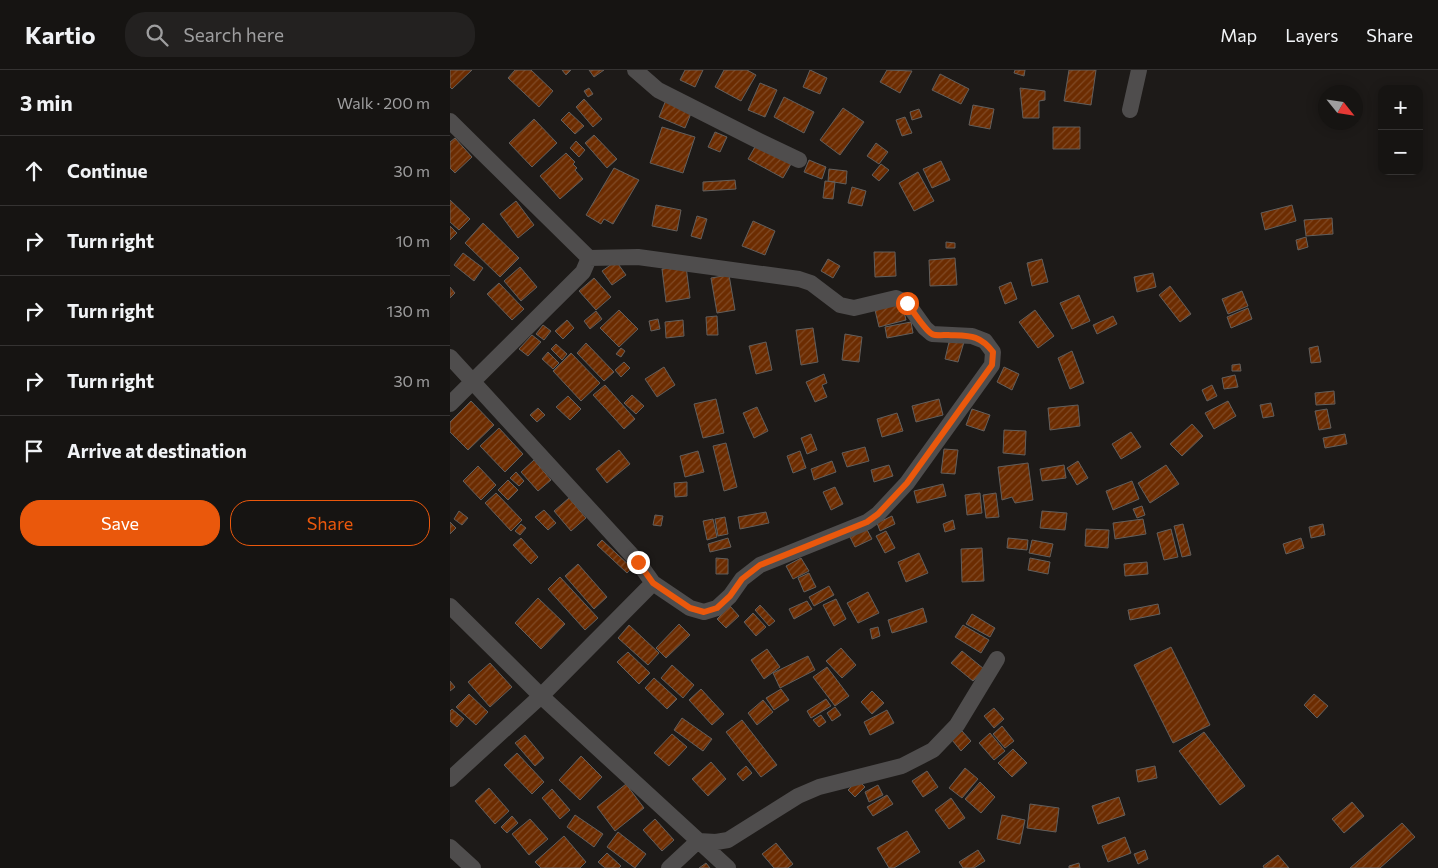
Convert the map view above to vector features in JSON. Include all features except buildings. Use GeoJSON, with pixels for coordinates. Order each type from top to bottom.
{"type":"FeatureCollection","features":[{"type":"Feature","properties":{"kind":"street"},"geometry":{"type":"LineString","coordinates":[[636,70],[651,86],[658,90],[799,160]]}},
{"type":"Feature","properties":{"kind":"street"},"geometry":{"type":"LineString","coordinates":[[1130,110],[1139,70]]}},
{"type":"Feature","properties":{"kind":"street"},"geometry":{"type":"LineString","coordinates":[[450,121],[589,258],[638,256],[799,278],[811,283],[840,305],[854,308],[896,298],[907,303],[932,334],[972,336],[985,342],[993,352],[992,365],[907,483],[878,514],[867,522],[760,565],[742,579],[730,596],[717,608],[704,612],[690,608],[653,583],[638,562],[450,357]]}},
{"type":"Feature","properties":{"kind":"street"},"geometry":{"type":"LineString","coordinates":[[450,404],[583,272],[589,258]]}},
{"type":"Feature","properties":{"kind":"street"},"geometry":{"type":"LineString","coordinates":[[450,779],[541,696],[653,583]]}},
{"type":"Feature","properties":{"kind":"street"},"geometry":{"type":"LineString","coordinates":[[450,606],[541,696],[728,868]]}},
{"type":"Feature","properties":{"kind":"street"},"geometry":{"type":"LineString","coordinates":[[698,840],[716,842],[728,840],[798,796],[819,787],[902,766],[933,750],[957,725],[997,660]]}},
{"type":"Feature","properties":{"kind":"street"},"geometry":{"type":"LineString","coordinates":[[669,868],[698,840]]}},
{"type":"Feature","properties":{"kind":"street"},"geometry":{"type":"LineString","coordinates":[[450,847],[473,868]]}},
{"type":"Feature","properties":{"kind":"route"},"geometry":{"type":"LineString","coordinates":[[638,562],[653,583],[690,608],[704,612],[717,608],[730,596],[742,579],[760,565],[867,522],[878,514],[907,483],[992,365],[993,352],[985,342],[972,336],[932,334],[907,303]]}}]}
